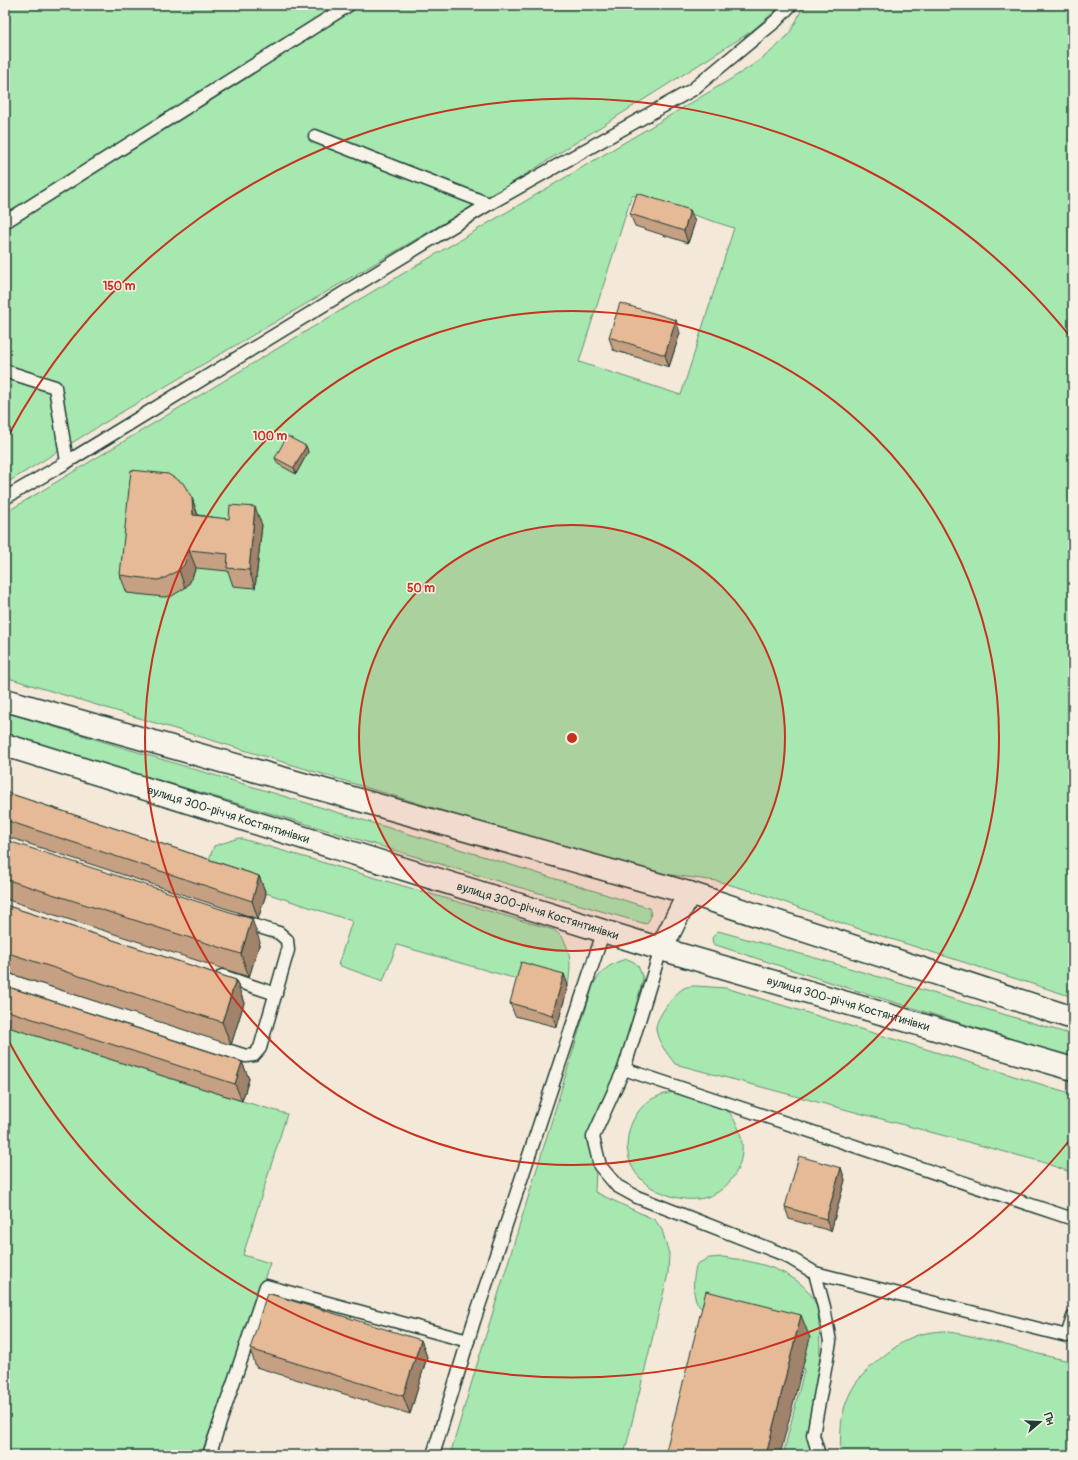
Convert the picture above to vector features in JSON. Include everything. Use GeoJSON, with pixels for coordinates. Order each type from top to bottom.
{"type":"FeatureCollection","features":[{"type":"Feature","properties":{"kind":"street"},"geometry":{"type":"LineString","coordinates":[[5,700],[689,893],[1073,1018]]}},
{"type":"Feature","properties":{"kind":"street","name":"вулиця 300-річчя Костянтинівки"},"geometry":{"type":"LineString","coordinates":[[5,745],[661,948],[1073,1069]]}},
{"type":"Feature","properties":{"kind":"street"},"geometry":{"type":"LineString","coordinates":[[661,948],[689,893]]}},
{"type":"Feature","properties":{"kind":"lane"},"geometry":{"type":"LineString","coordinates":[[5,222],[349,5]]}},
{"type":"Feature","properties":{"kind":"lane"},"geometry":{"type":"LineString","coordinates":[[5,498],[67,462],[489,204],[692,90],[777,20],[791,5]]}},
{"type":"Feature","properties":{"kind":"lane"},"geometry":{"type":"LineString","coordinates":[[315,136],[489,204]]}},
{"type":"Feature","properties":{"kind":"lane"},"geometry":{"type":"LineString","coordinates":[[5,371],[55,387],[67,462]]}},
{"type":"Feature","properties":{"kind":"lane"},"geometry":{"type":"LineString","coordinates":[[5,979],[246,1056],[254,1055],[260,1048],[276,994],[288,950],[287,940],[279,933],[227,917]]}},
{"type":"Feature","properties":{"kind":"lane"},"geometry":{"type":"LineString","coordinates":[[433,1455],[468,1341],[604,930]]}},
{"type":"Feature","properties":{"kind":"lane"},"geometry":{"type":"LineString","coordinates":[[661,948],[624,1069],[593,1137],[600,1166],[616,1186],[637,1197],[785,1255],[815,1272],[1067,1336],[1073,1316]]}},
{"type":"Feature","properties":{"kind":"lane"},"geometry":{"type":"LineString","coordinates":[[208,972],[276,994]]}},
{"type":"Feature","properties":{"kind":"lane"},"geometry":{"type":"LineString","coordinates":[[624,1069],[1073,1219]]}},
{"type":"Feature","properties":{"kind":"lane"},"geometry":{"type":"LineString","coordinates":[[815,1272],[824,1307],[830,1342],[812,1435],[819,1455]]}},
{"type":"Feature","properties":{"kind":"lane"},"geometry":{"type":"LineString","coordinates":[[209,1455],[266,1286],[468,1341]]}},
{"type":"Feature","properties":{"kind":"green space"},"geometry":{"type":"Polygon","coordinates":[[[5,5],[782,5],[752,31],[512,183],[127,409],[5,484],[5,5]]]}},
{"type":"Feature","properties":{"kind":"green space"},"geometry":{"type":"Polygon","coordinates":[[[803,5],[1073,5],[1073,997],[847,925],[762,894],[717,881],[664,874],[607,860],[5,677],[5,513],[323,321],[733,78],[782,42],[790,32],[803,5]],[[632,195],[579,362],[681,395],[734,228],[632,195]]]}},
{"type":"Feature","properties":{"kind":"green space"},"geometry":{"type":"Polygon","coordinates":[[[5,712],[649,908],[651,915],[646,924],[5,734],[5,712]]]}},
{"type":"Feature","properties":{"kind":"green space"},"geometry":{"type":"Polygon","coordinates":[[[239,838],[554,930],[565,942],[568,949],[570,971],[568,986],[524,981],[397,945],[383,981],[338,965],[352,921],[204,873],[214,846],[239,838]]]}},
{"type":"Feature","properties":{"kind":"green space"},"geometry":{"type":"Polygon","coordinates":[[[718,931],[819,959],[1073,1035],[1073,1058],[713,944],[712,938],[718,931]]]}},
{"type":"Feature","properties":{"kind":"green space"},"geometry":{"type":"Polygon","coordinates":[[[627,959],[634,962],[638,966],[643,978],[632,1023],[597,1146],[595,1192],[655,1220],[662,1230],[669,1254],[668,1274],[624,1455],[450,1455],[593,985],[607,968],[627,959]]]}},
{"type":"Feature","properties":{"kind":"green space"},"geometry":{"type":"Polygon","coordinates":[[[696,986],[726,988],[1073,1094],[1073,1173],[1039,1161],[675,1064],[660,1043],[656,1028],[657,1024],[670,1002],[678,993],[687,987],[696,986]]]}},
{"type":"Feature","properties":{"kind":"green space"},"geometry":{"type":"Polygon","coordinates":[[[5,1026],[287,1114],[243,1255],[270,1263],[201,1455],[5,1455],[5,1026]]]}},
{"type":"Feature","properties":{"kind":"green space"},"geometry":{"type":"Polygon","coordinates":[[[675,1092],[724,1108],[728,1111],[736,1123],[740,1132],[742,1151],[737,1170],[726,1186],[713,1195],[701,1199],[683,1199],[671,1196],[655,1189],[640,1178],[633,1169],[629,1158],[627,1147],[628,1136],[636,1115],[643,1106],[657,1096],[675,1092]]]}},
{"type":"Feature","properties":{"kind":"green space"},"geometry":{"type":"Polygon","coordinates":[[[723,1257],[761,1264],[786,1274],[807,1290],[814,1300],[819,1320],[820,1359],[814,1455],[783,1455],[804,1371],[793,1335],[727,1319],[704,1310],[696,1301],[694,1291],[694,1274],[697,1264],[709,1258],[723,1257]]]}},
{"type":"Feature","properties":{"kind":"green space"},"geometry":{"type":"Polygon","coordinates":[[[943,1331],[975,1337],[1054,1358],[1070,1361],[1073,1360],[1073,1455],[842,1455],[840,1452],[841,1425],[846,1403],[854,1386],[879,1359],[895,1347],[910,1338],[922,1334],[943,1331]]]}},
{"type":"Feature","properties":{"kind":"building"},"geometry":{"type":"Polygon","coordinates":[[[637,193],[690,210],[684,231],[630,214],[637,193]]]}},
{"type":"Feature","properties":{"kind":"building"},"geometry":{"type":"Polygon","coordinates":[[[620,303],[676,320],[665,355],[609,337],[620,303]]]}},
{"type":"Feature","properties":{"kind":"building"},"geometry":{"type":"Polygon","coordinates":[[[287,436],[306,446],[294,468],[275,458],[287,436]]]}},
{"type":"Feature","properties":{"kind":"building"},"geometry":{"type":"Polygon","coordinates":[[[131,470],[168,474],[183,483],[192,498],[193,515],[229,519],[230,505],[255,507],[249,570],[227,568],[228,554],[189,550],[184,565],[179,570],[165,578],[158,580],[120,575],[131,470]]]}},
{"type":"Feature","properties":{"kind":"building"},"geometry":{"type":"Polygon","coordinates":[[[5,792],[259,876],[252,901],[5,820],[5,792]]]}},
{"type":"Feature","properties":{"kind":"building"},"geometry":{"type":"Polygon","coordinates":[[[5,840],[252,919],[241,954],[5,879],[5,840]]]}},
{"type":"Feature","properties":{"kind":"building"},"geometry":{"type":"Polygon","coordinates":[[[5,905],[236,980],[222,1022],[5,952],[5,905]]]}},
{"type":"Feature","properties":{"kind":"building"},"geometry":{"type":"Polygon","coordinates":[[[521,962],[564,974],[552,1015],[510,1003],[521,962]]]}},
{"type":"Feature","properties":{"kind":"building"},"geometry":{"type":"Polygon","coordinates":[[[5,986],[242,1062],[235,1084],[5,1010],[5,986]]]}},
{"type":"Feature","properties":{"kind":"building"},"geometry":{"type":"Polygon","coordinates":[[[799,1156],[841,1168],[826,1219],[785,1207],[799,1156]]]}},
{"type":"Feature","properties":{"kind":"building"},"geometry":{"type":"Polygon","coordinates":[[[706,1291],[801,1315],[766,1455],[665,1455],[706,1291]]]}},
{"type":"Feature","properties":{"kind":"building"},"geometry":{"type":"Polygon","coordinates":[[[267,1293],[421,1340],[403,1396],[250,1349],[267,1293]]]}}]}
